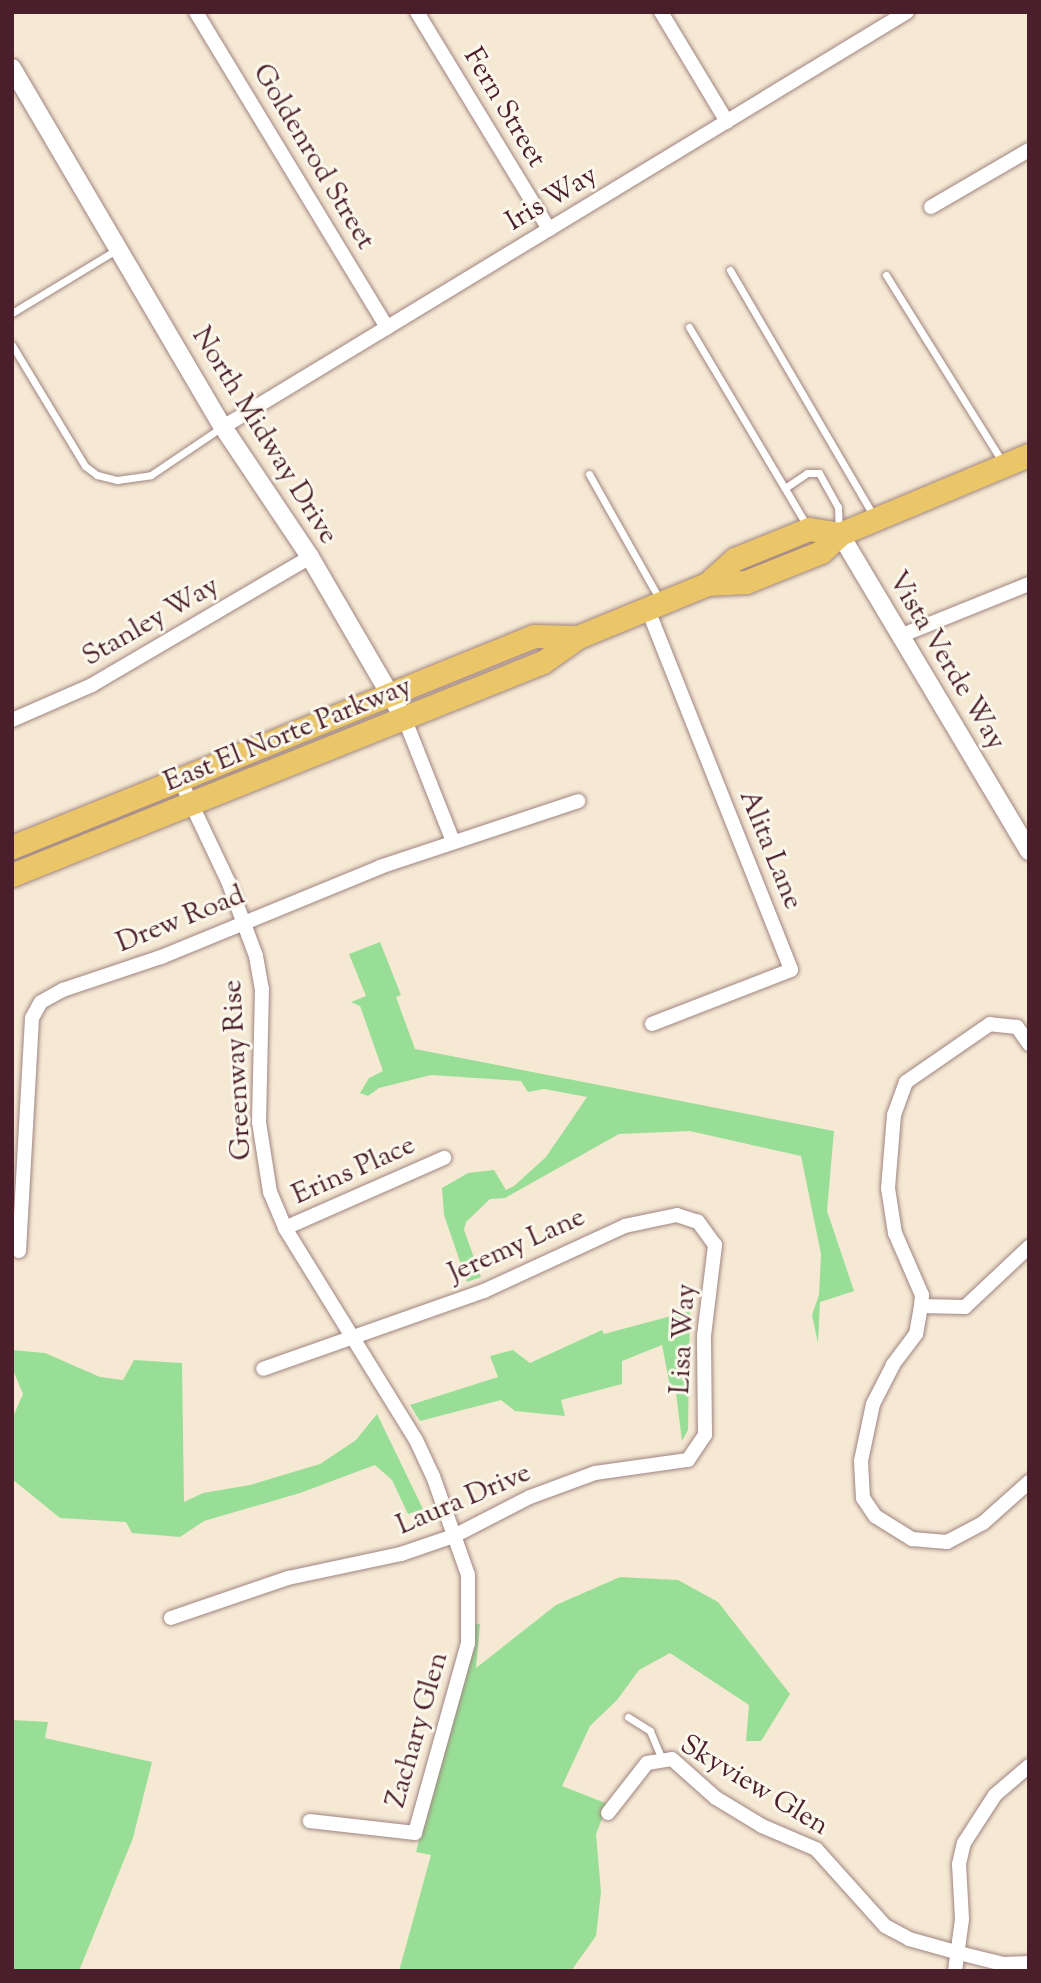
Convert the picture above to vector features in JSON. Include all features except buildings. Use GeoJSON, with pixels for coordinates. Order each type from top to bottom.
{"type":"FeatureCollection","features":[{"type":"Feature","properties":{"kind":"main road","name":"East El Norte Parkway"},"geometry":{"type":"LineString","coordinates":[[706,584],[746,582],[821,552],[839,534],[1029,455]]}},
{"type":"Feature","properties":{"kind":"main road","name":"East El Norte Parkway"},"geometry":{"type":"LineString","coordinates":[[12,875],[192,806],[543,662],[578,636],[655,607],[706,584],[735,559],[809,529]]}},
{"type":"Feature","properties":{"kind":"main road"},"geometry":{"type":"LineString","coordinates":[[809,529],[839,534]]}},
{"type":"Feature","properties":{"kind":"main road","name":"East El Norte Parkway"},"geometry":{"type":"LineString","coordinates":[[12,847],[534,636],[578,636]]}},
{"type":"Feature","properties":{"kind":"street","name":"Goldenrod Street"},"geometry":{"type":"LineString","coordinates":[[196,12],[387,328]]}},
{"type":"Feature","properties":{"kind":"street","name":"Fern Street"},"geometry":{"type":"LineString","coordinates":[[417,12],[549,229]]}},
{"type":"Feature","properties":{"kind":"street"},"geometry":{"type":"LineString","coordinates":[[661,12],[727,122]]}},
{"type":"Feature","properties":{"kind":"street","name":"Iris Way"},"geometry":{"type":"LineString","coordinates":[[223,427],[906,12]]}},
{"type":"Feature","properties":{"kind":"street","name":"North Midway Drive"},"geometry":{"type":"LineString","coordinates":[[12,68],[223,427],[310,557],[391,694],[405,720],[453,841]]}},
{"type":"Feature","properties":{"kind":"street"},"geometry":{"type":"LineString","coordinates":[[931,207],[1029,150]]}},
{"type":"Feature","properties":{"kind":"street","name":"Vista Verde Way"},"geometry":{"type":"LineString","coordinates":[[839,534],[1029,851]]}},
{"type":"Feature","properties":{"kind":"street","name":"Stanley Way"},"geometry":{"type":"LineString","coordinates":[[12,720],[92,685],[310,557]]}},
{"type":"Feature","properties":{"kind":"street"},"geometry":{"type":"LineString","coordinates":[[901,636],[1029,584]]}},
{"type":"Feature","properties":{"kind":"street","name":"Alita Lane"},"geometry":{"type":"LineString","coordinates":[[652,1024],[791,970],[655,607]]}},
{"type":"Feature","properties":{"kind":"street","name":"Greenway Rise"},"geometry":{"type":"LineString","coordinates":[[180,780],[245,921],[262,989],[259,1122],[271,1192],[285,1228],[416,1440],[454,1536]]}},
{"type":"Feature","properties":{"kind":"street","name":"Drew Road"},"geometry":{"type":"LineString","coordinates":[[19,1251],[32,1018],[41,1002],[453,841],[578,801]]}},
{"type":"Feature","properties":{"kind":"street"},"geometry":{"type":"LineString","coordinates":[[1029,1044],[1017,1027],[989,1024],[906,1082],[894,1115],[888,1188],[895,1233],[922,1295],[922,1306],[916,1334],[892,1365],[873,1404],[861,1461],[863,1498],[875,1516],[912,1539],[947,1542],[983,1523],[1029,1482]]}},
{"type":"Feature","properties":{"kind":"street","name":"Erins Place"},"geometry":{"type":"LineString","coordinates":[[285,1228],[444,1158]]}},
{"type":"Feature","properties":{"kind":"street","name":"Jeremy Lane"},"geometry":{"type":"LineString","coordinates":[[263,1369],[484,1291],[625,1226],[677,1215],[703,1227]]}},
{"type":"Feature","properties":{"kind":"street","name":"Lisa Way"},"geometry":{"type":"LineString","coordinates":[[695,1454],[705,1435],[704,1336],[715,1245],[703,1227]]}},
{"type":"Feature","properties":{"kind":"street"},"geometry":{"type":"LineString","coordinates":[[922,1306],[965,1307],[1029,1247]]}},
{"type":"Feature","properties":{"kind":"street","name":"Laura Drive"},"geometry":{"type":"LineString","coordinates":[[171,1618],[288,1578],[401,1554],[454,1536],[530,1497],[595,1473],[688,1460],[695,1454]]}},
{"type":"Feature","properties":{"kind":"street","name":"Zachary Glen"},"geometry":{"type":"LineString","coordinates":[[310,1821],[415,1833],[468,1643],[468,1576],[454,1536]]}},
{"type":"Feature","properties":{"kind":"street","name":"Skyview Glen"},"geometry":{"type":"LineString","coordinates":[[608,1813],[647,1763],[673,1759],[716,1798],[762,1826],[816,1849],[885,1926],[909,1939],[959,1953],[1003,1964],[1029,1963]]}},
{"type":"Feature","properties":{"kind":"street"},"geometry":{"type":"LineString","coordinates":[[956,1971],[959,1953],[959,1864],[964,1843],[995,1795],[1029,1766]]}},
{"type":"Feature","properties":{"kind":"lane"},"geometry":{"type":"LineString","coordinates":[[12,313],[118,248]]}},
{"type":"Feature","properties":{"kind":"lane"},"geometry":{"type":"LineString","coordinates":[[730,270],[875,519]]}},
{"type":"Feature","properties":{"kind":"lane"},"geometry":{"type":"LineString","coordinates":[[886,275],[1004,465]]}},
{"type":"Feature","properties":{"kind":"lane"},"geometry":{"type":"LineString","coordinates":[[690,327],[809,529]]}},
{"type":"Feature","properties":{"kind":"lane"},"geometry":{"type":"LineString","coordinates":[[12,345],[85,466],[117,480],[151,475],[223,427]]}},
{"type":"Feature","properties":{"kind":"lane"},"geometry":{"type":"LineString","coordinates":[[785,488],[807,473],[819,473],[838,507],[839,534]]}},
{"type":"Feature","properties":{"kind":"lane"},"geometry":{"type":"LineString","coordinates":[[589,474],[655,607]]}},
{"type":"Feature","properties":{"kind":"lane"},"geometry":{"type":"LineString","coordinates":[[628,1717],[650,1731],[662,1759]]}},
{"type":"Feature","properties":{"kind":"green space"},"geometry":{"type":"Polygon","coordinates":[[[380,942],[401,995],[396,997],[415,1049],[834,1131],[827,1211],[854,1291],[820,1302],[818,1343],[812,1315],[819,1295],[821,1254],[801,1156],[690,1131],[619,1134],[505,1198],[490,1199],[466,1222],[464,1230],[481,1277],[467,1282],[444,1215],[442,1188],[468,1173],[494,1170],[506,1190],[514,1186],[546,1157],[587,1097],[544,1089],[528,1092],[521,1081],[431,1075],[379,1088],[368,1096],[360,1093],[369,1078],[383,1071],[360,1006],[351,1002],[366,996],[349,954],[380,942]]]}},
{"type":"Feature","properties":{"kind":"green space"},"geometry":{"type":"Polygon","coordinates":[[[690,1311],[688,1430],[682,1441],[676,1393],[670,1386],[662,1345],[622,1361],[622,1384],[561,1400],[565,1416],[515,1411],[501,1400],[420,1421],[410,1405],[498,1377],[490,1356],[513,1350],[530,1363],[602,1330],[604,1334],[690,1311]]]}},
{"type":"Feature","properties":{"kind":"green space"},"geometry":{"type":"Polygon","coordinates":[[[12,1350],[45,1353],[100,1377],[123,1380],[134,1360],[182,1363],[184,1502],[203,1493],[250,1485],[320,1464],[356,1440],[377,1414],[423,1509],[408,1514],[392,1480],[375,1465],[300,1493],[204,1521],[180,1537],[132,1533],[126,1522],[60,1518],[12,1479],[12,1419],[23,1394],[12,1368],[12,1350]]]}},
{"type":"Feature","properties":{"kind":"green space"},"geometry":{"type":"Polygon","coordinates":[[[620,1577],[678,1580],[718,1602],[790,1694],[761,1741],[746,1741],[749,1705],[670,1653],[639,1670],[617,1700],[590,1726],[562,1786],[608,1804],[596,1834],[601,1892],[596,1936],[571,1971],[399,1971],[431,1855],[416,1852],[475,1624],[480,1624],[476,1668],[556,1605],[620,1577]]]}},
{"type":"Feature","properties":{"kind":"green space"},"geometry":{"type":"Polygon","coordinates":[[[12,1720],[48,1722],[45,1738],[152,1762],[133,1838],[79,1971],[12,1971],[12,1720]]]}}]}
